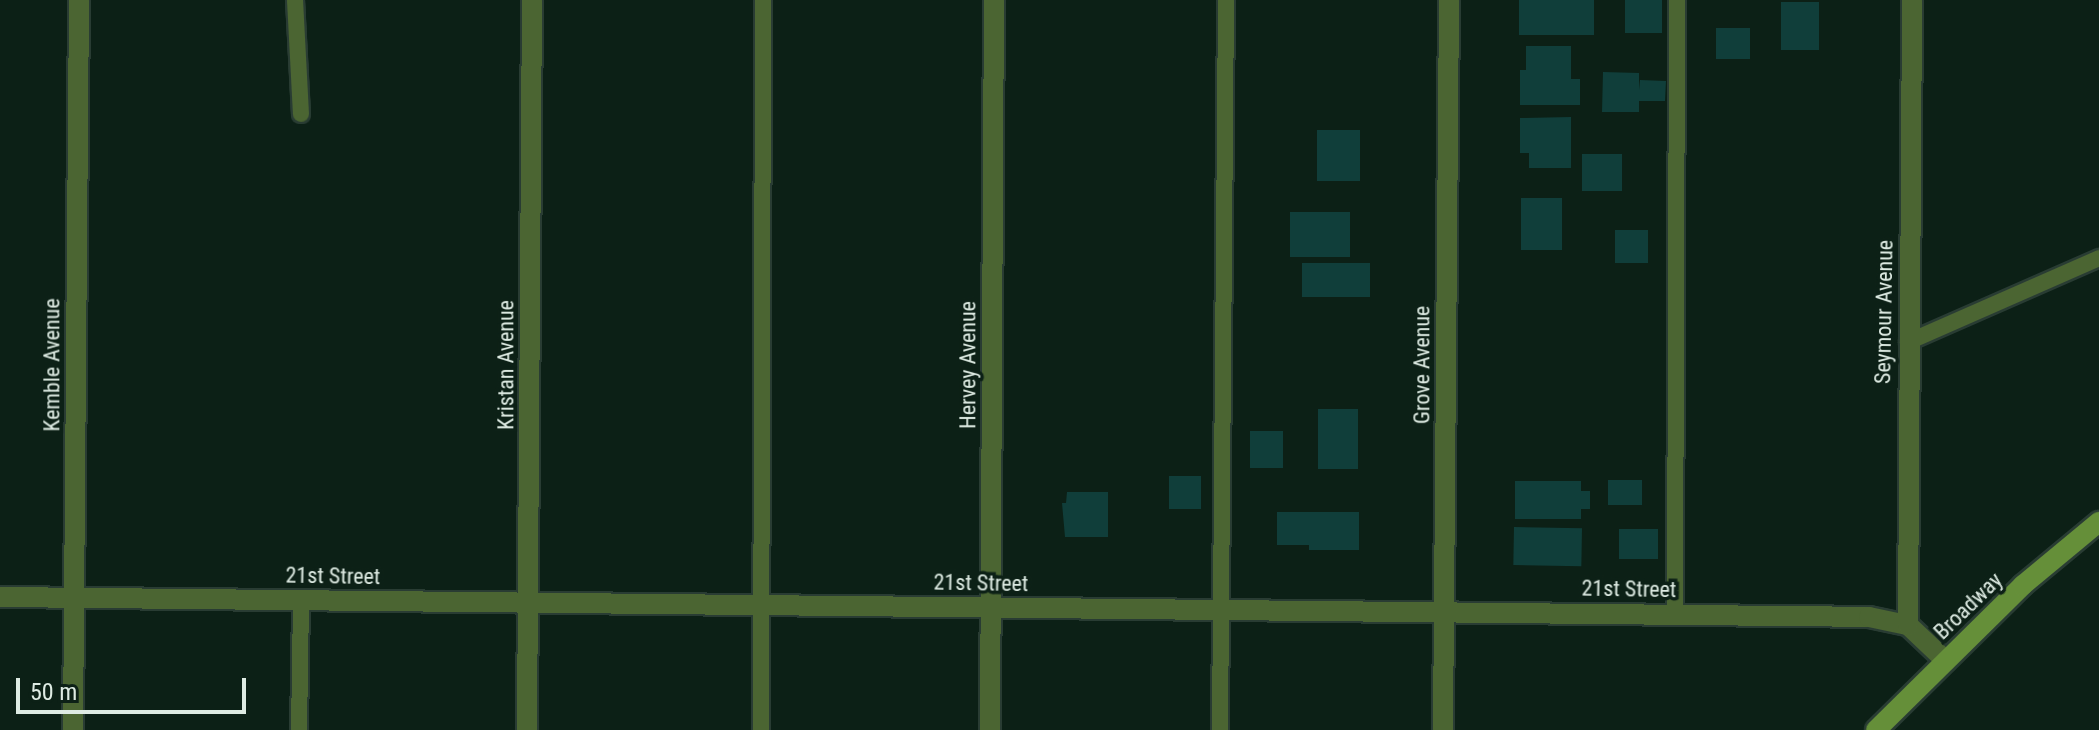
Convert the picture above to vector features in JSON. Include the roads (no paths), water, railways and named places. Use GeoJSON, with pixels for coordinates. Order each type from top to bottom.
{"type":"FeatureCollection","features":[{"type":"Feature","properties":{"kind":"street","name":"Kemble Avenue"},"geometry":{"type":"LineString","coordinates":[[73,730],[79,0]]}},
{"type":"Feature","properties":{"kind":"street","name":"Kristan Avenue"},"geometry":{"type":"LineString","coordinates":[[527,730],[532,0]]}},
{"type":"Feature","properties":{"kind":"street","name":"Hervey Avenue"},"geometry":{"type":"LineString","coordinates":[[990,730],[994,0]]}},
{"type":"Feature","properties":{"kind":"street","name":"Grove Avenue"},"geometry":{"type":"LineString","coordinates":[[1443,730],[1449,0]]}},
{"type":"Feature","properties":{"kind":"street","name":"Seymour Avenue"},"geometry":{"type":"LineString","coordinates":[[1908,625],[1912,0]]}},
{"type":"Feature","properties":{"kind":"street","name":"Broadway"},"geometry":{"type":"LineString","coordinates":[[1876,730],[2023,585],[2099,522]]}},
{"type":"Feature","properties":{"kind":"street","name":"21st Street"},"geometry":{"type":"LineString","coordinates":[[0,597],[1675,613],[1869,617],[1908,625]]}},
{"type":"Feature","properties":{"kind":"street"},"geometry":{"type":"LineString","coordinates":[[1908,625],[1946,661]]}},
{"type":"Feature","properties":{"kind":"lane"},"geometry":{"type":"LineString","coordinates":[[295,0],[301,114]]}},
{"type":"Feature","properties":{"kind":"lane"},"geometry":{"type":"LineString","coordinates":[[761,730],[763,0]]}},
{"type":"Feature","properties":{"kind":"lane"},"geometry":{"type":"LineString","coordinates":[[1220,730],[1226,0]]}},
{"type":"Feature","properties":{"kind":"lane"},"geometry":{"type":"LineString","coordinates":[[1675,613],[1677,0]]}},
{"type":"Feature","properties":{"kind":"lane"},"geometry":{"type":"LineString","coordinates":[[1908,342],[2099,258]]}},
{"type":"Feature","properties":{"kind":"lane"},"geometry":{"type":"LineString","coordinates":[[299,730],[301,600]]}}]}
